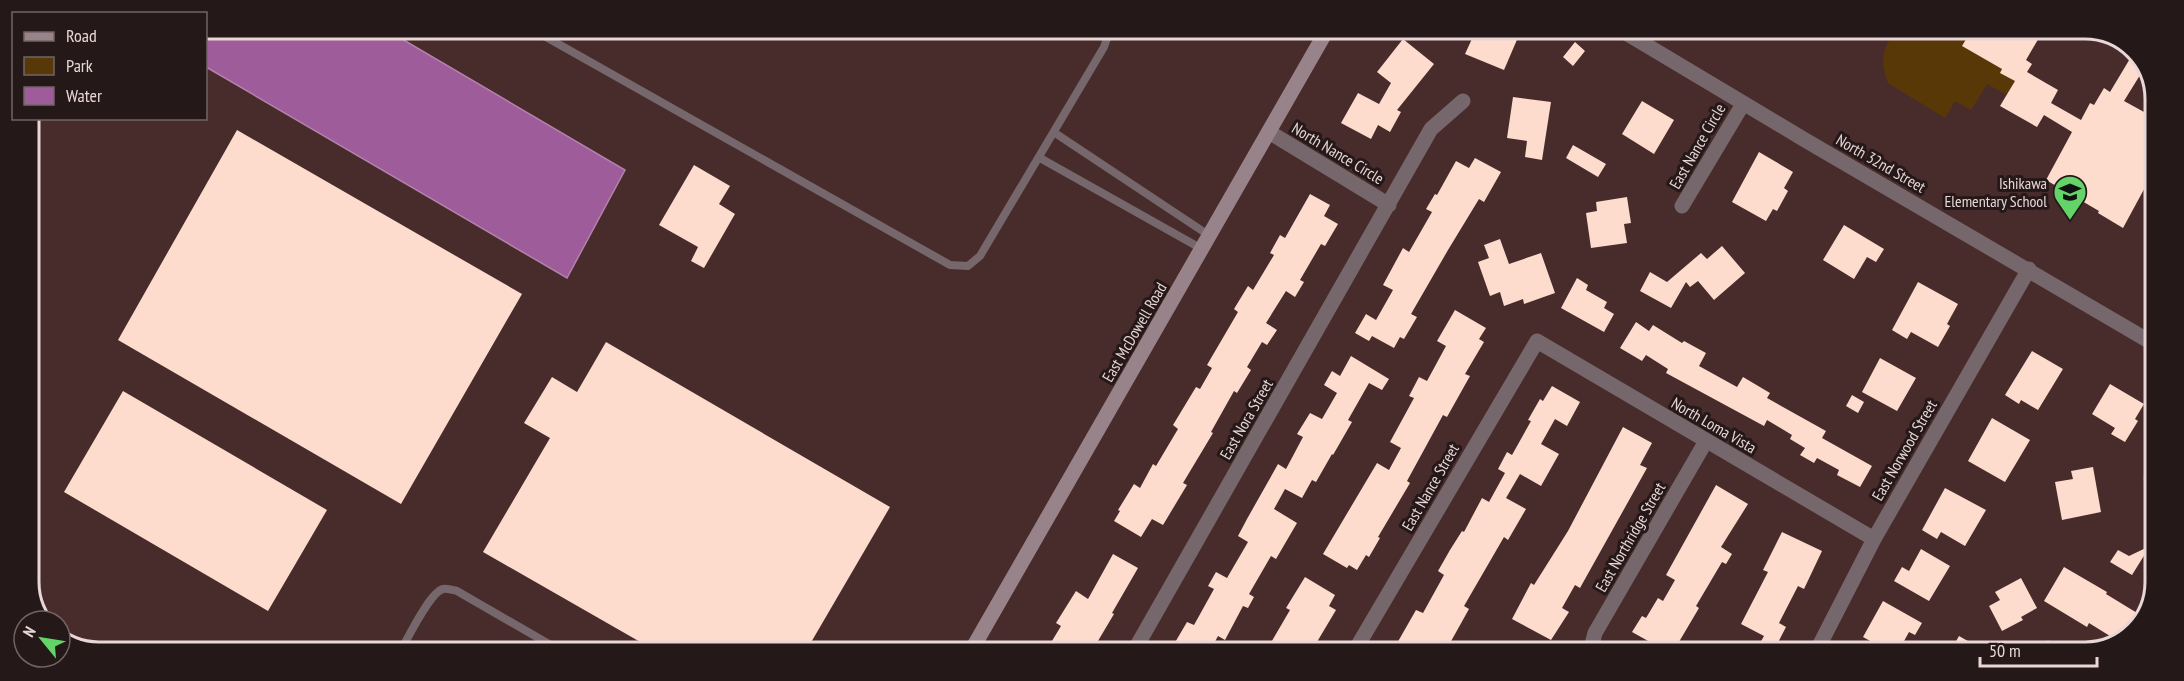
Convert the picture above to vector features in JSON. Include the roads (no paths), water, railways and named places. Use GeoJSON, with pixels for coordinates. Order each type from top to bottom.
{"type":"FeatureCollection","features":[{"type":"Feature","properties":{"kind":"main road","name":"East McDowell Road"},"geometry":{"type":"LineString","coordinates":[[976,642],[1322,39]]}},
{"type":"Feature","properties":{"kind":"street","name":"North 32nd Street"},"geometry":{"type":"LineString","coordinates":[[1637,39],[1743,104],[2145,339]]}},
{"type":"Feature","properties":{"kind":"street","name":"East Nora Street"},"geometry":{"type":"LineString","coordinates":[[1139,642],[1431,129],[1463,101]]}},
{"type":"Feature","properties":{"kind":"street","name":"East Nance Circle"},"geometry":{"type":"LineString","coordinates":[[1683,206],[1743,104]]}},
{"type":"Feature","properties":{"kind":"street","name":"North Nance Circle"},"geometry":{"type":"LineString","coordinates":[[1269,132],[1389,205]]}},
{"type":"Feature","properties":{"kind":"street","name":"East Norwood Street"},"geometry":{"type":"LineString","coordinates":[[1821,642],[1874,539],[2028,269]]}},
{"type":"Feature","properties":{"kind":"street","name":"North Loma Vista"},"geometry":{"type":"LineString","coordinates":[[1537,341],[1874,539]]}},
{"type":"Feature","properties":{"kind":"street","name":"East Nance Street"},"geometry":{"type":"LineString","coordinates":[[1360,642],[1537,341]]}},
{"type":"Feature","properties":{"kind":"street","name":"East Northridge Street"},"geometry":{"type":"LineString","coordinates":[[1593,642],[1595,633],[1706,441]]}},
{"type":"Feature","properties":{"kind":"lane"},"geometry":{"type":"LineString","coordinates":[[550,39],[950,265],[968,267],[980,256],[1040,158],[1107,39]]}},
{"type":"Feature","properties":{"kind":"lane"},"geometry":{"type":"LineString","coordinates":[[1055,133],[1206,242]]}},
{"type":"Feature","properties":{"kind":"lane"},"geometry":{"type":"LineString","coordinates":[[1040,158],[1206,242]]}},
{"type":"Feature","properties":{"kind":"lane"},"geometry":{"type":"LineString","coordinates":[[406,642],[437,591],[444,588],[457,591],[545,642]]}},
{"type":"Feature","properties":{"kind":"water"},"geometry":{"type":"Polygon","coordinates":[[[207,39],[402,39],[625,170],[567,278],[207,68],[207,39]]]}},
{"type":"Feature","properties":{"kind":"place","name":"Ishikawa Elementary School"},"geometry":{"type":"Point","coordinates":[2070,221]}}]}
